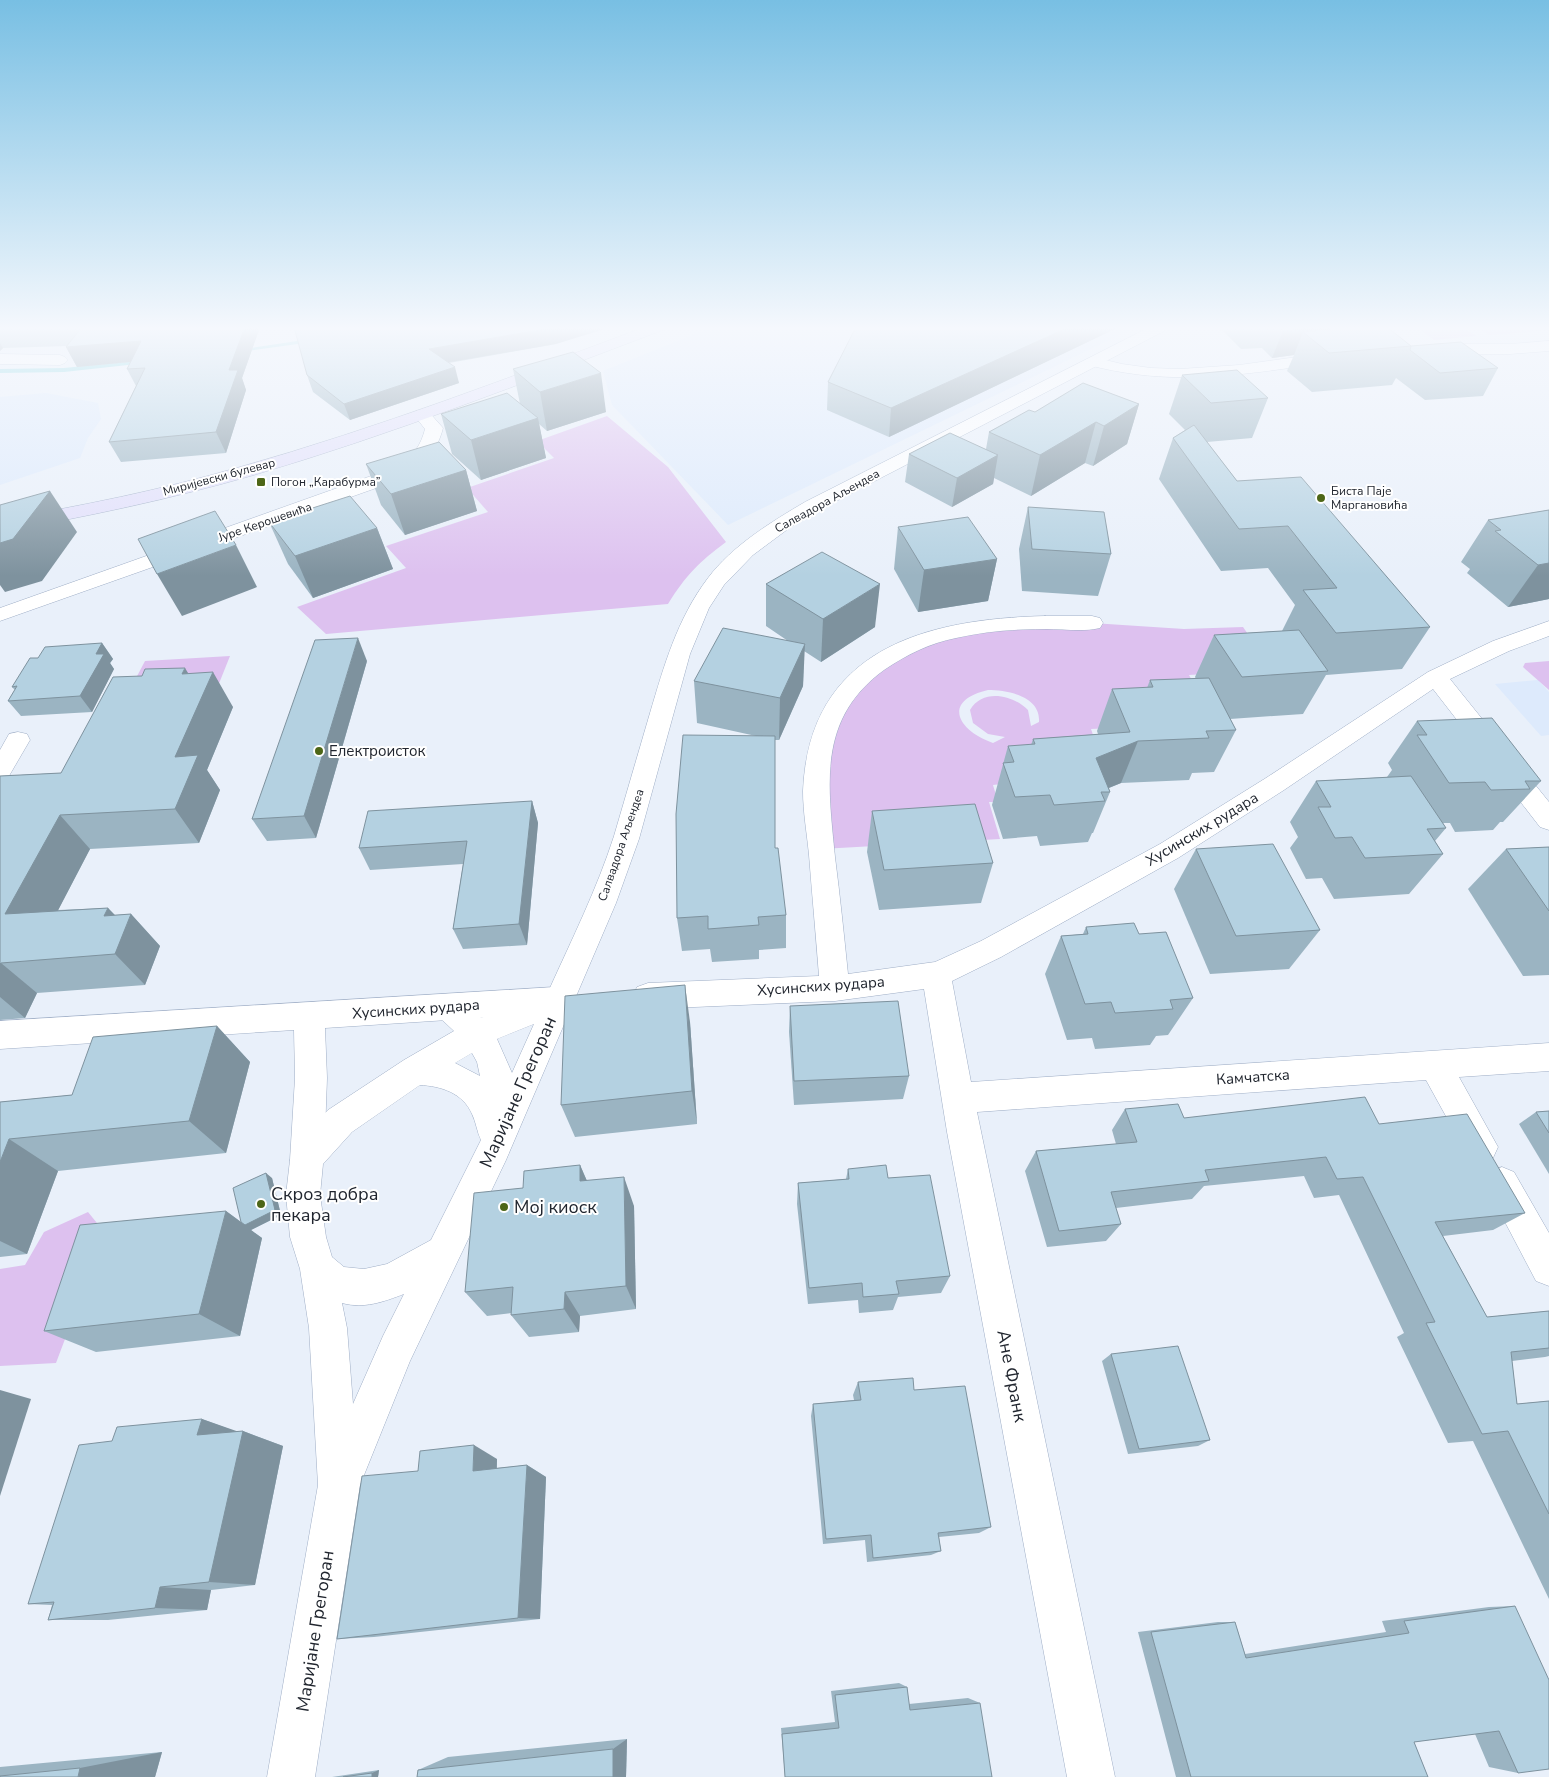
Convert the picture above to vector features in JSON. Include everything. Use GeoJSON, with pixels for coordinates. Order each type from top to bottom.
{"type":"FeatureCollection","features":[{"type":"Feature","properties":{"kind":"main road","name":"Миријевски булевар"},"geometry":{"type":"LineString","coordinates":[[0,526],[95,508],[201,483],[321,448],[436,410]]}},
{"type":"Feature","properties":{"kind":"street","name":"Салвадора Аљендеа"},"geometry":{"type":"LineString","coordinates":[[571,999],[580,956],[626,840],[679,654],[698,608],[716,581],[763,537],[812,506],[1000,410]]}},
{"type":"Feature","properties":{"kind":"street","name":"Јуре Керошевића"},"geometry":{"type":"LineString","coordinates":[[0,615],[350,492],[408,469],[419,459],[434,434],[434,428],[422,415]]}},
{"type":"Feature","properties":{"kind":"street"},"geometry":{"type":"LineString","coordinates":[[835,988],[816,793],[822,747],[834,711],[843,697],[863,676],[884,660],[904,648],[924,640],[967,630],[1013,624],[1052,622],[1092,623]]}},
{"type":"Feature","properties":{"kind":"street","name":"Хусинских рудара"},"geometry":{"type":"LineString","coordinates":[[622,997],[835,988],[898,981],[936,974],[991,949],[1169,851],[1275,784],[1436,677],[1501,646],[1549,628]]}},
{"type":"Feature","properties":{"kind":"street"},"geometry":{"type":"LineString","coordinates":[[1436,677],[1549,820]]}},
{"type":"Feature","properties":{"kind":"street"},"geometry":{"type":"LineString","coordinates":[[0,740],[18,740],[0,770]]}},
{"type":"Feature","properties":{"kind":"street","name":"Ане Франк"},"geometry":{"type":"LineString","coordinates":[[936,974],[958,1098],[1091,1777]]}},
{"type":"Feature","properties":{"kind":"street","name":"Хусинских рудара"},"geometry":{"type":"LineString","coordinates":[[0,1035],[571,999]]}},
{"type":"Feature","properties":{"kind":"street","name":"Маријане Грегоран"},"geometry":{"type":"LineString","coordinates":[[291,1777],[339,1485],[328,1328],[318,1269],[308,1237],[303,1195],[307,1160],[316,1146],[340,1121],[415,1070],[476,1034],[571,999]]}},
{"type":"Feature","properties":{"kind":"street","name":"Маријане Грегоран"},"geometry":{"type":"LineString","coordinates":[[339,1485],[396,1349],[494,1149],[571,999]]}},
{"type":"Feature","properties":{"kind":"street"},"geometry":{"type":"LineString","coordinates":[[450,1008],[476,1034],[492,1056],[498,1078],[499,1107],[494,1149]]}},
{"type":"Feature","properties":{"kind":"street"},"geometry":{"type":"LineString","coordinates":[[307,1160],[311,1078],[309,1016]]}},
{"type":"Feature","properties":{"kind":"street","name":"Камчатска"},"geometry":{"type":"LineString","coordinates":[[958,1098],[1549,1057]]}},
{"type":"Feature","properties":{"kind":"street"},"geometry":{"type":"LineString","coordinates":[[1434,1064],[1549,1268]]}},
{"type":"Feature","properties":{"kind":"street"},"geometry":{"type":"LineString","coordinates":[[415,1070],[431,1070],[455,1077],[475,1091],[483,1100],[488,1111],[494,1149]]}},
{"type":"Feature","properties":{"kind":"street"},"geometry":{"type":"LineString","coordinates":[[318,1269],[336,1283],[355,1288],[366,1287],[384,1283],[443,1253]]}},
{"type":"Feature","properties":{"kind":"shaded area"},"geometry":{"type":"Polygon","coordinates":[[[0,410],[99,410],[101,419],[88,438],[80,458],[0,485],[0,410]]]}},
{"type":"Feature","properties":{"kind":"shaded area"},"geometry":{"type":"Polygon","coordinates":[[[617,410],[965,410],[728,525],[617,410]]]}},
{"type":"Feature","properties":{"kind":"shaded area"},"geometry":{"type":"Polygon","coordinates":[[[607,416],[668,467],[726,542],[694,570],[668,604],[326,634],[297,607],[406,568],[386,546],[488,512],[467,488],[554,458],[537,441],[607,416]]]}},
{"type":"Feature","properties":{"kind":"shaded area"},"geometry":{"type":"Polygon","coordinates":[[[1092,623],[1184,629],[1243,627],[1273,670],[1189,675],[1215,723],[1091,729],[1106,772],[993,785],[998,802],[989,802],[1000,839],[821,849],[816,793],[852,685],[944,634],[1092,623]],[[988,690],[973,695],[964,701],[960,708],[960,716],[964,724],[981,738],[993,743],[1005,737],[988,734],[973,723],[970,710],[976,703],[990,696],[1006,698],[1022,705],[1028,710],[1031,726],[1039,722],[1035,706],[1029,700],[1013,693],[988,690]]]}},
{"type":"Feature","properties":{"kind":"shaded area"},"geometry":{"type":"Polygon","coordinates":[[[230,656],[214,696],[124,701],[145,661],[230,656]]]}},
{"type":"Feature","properties":{"kind":"shaded area"},"geometry":{"type":"Polygon","coordinates":[[[1549,661],[1549,690],[1523,667],[1525,663],[1549,661]]]}},
{"type":"Feature","properties":{"kind":"shaded area"},"geometry":{"type":"Polygon","coordinates":[[[1538,680],[1549,692],[1549,735],[1541,736],[1495,684],[1538,680]]]}},
{"type":"Feature","properties":{"kind":"shaded area"},"geometry":{"type":"Polygon","coordinates":[[[88,1212],[105,1233],[56,1363],[0,1366],[0,1269],[25,1265],[44,1232],[88,1212]]]}},
{"type":"Feature","properties":{"kind":"building"},"geometry":{"type":"Polygon","coordinates":[[[125,410],[224,410],[216,432],[109,442],[125,410]]]}},
{"type":"Feature","properties":{"kind":"building"},"geometry":{"type":"Polygon","coordinates":[[[454,410],[528,410],[538,418],[471,440],[441,414],[454,410]]]}},
{"type":"Feature","properties":{"kind":"building"},"geometry":{"type":"Polygon","coordinates":[[[1029,410],[1035,412],[1038,410],[1130,410],[1104,426],[1096,422],[1040,455],[989,432],[1029,410]]]}},
{"type":"Feature","properties":{"kind":"building"},"geometry":{"type":"Polygon","coordinates":[[[1194,425],[1237,481],[1301,477],[1430,627],[1336,633],[1303,590],[1337,588],[1288,526],[1239,529],[1173,438],[1194,425]]]}},
{"type":"Feature","properties":{"kind":"building"},"geometry":{"type":"Polygon","coordinates":[[[950,433],[998,455],[957,478],[909,454],[950,433]]]}},
{"type":"Feature","properties":{"kind":"building"},"geometry":{"type":"Polygon","coordinates":[[[439,442],[466,470],[391,494],[366,464],[439,442]]]}},
{"type":"Feature","properties":{"kind":"building"},"geometry":{"type":"Polygon","coordinates":[[[50,491],[13,539],[0,543],[0,505],[50,491]]]}},
{"type":"Feature","properties":{"kind":"building"},"geometry":{"type":"Polygon","coordinates":[[[350,496],[377,528],[295,556],[269,522],[350,496]]]}},
{"type":"Feature","properties":{"kind":"building"},"geometry":{"type":"Polygon","coordinates":[[[1028,507],[1104,512],[1111,554],[1032,549],[1028,507]]]}},
{"type":"Feature","properties":{"kind":"building"},"geometry":{"type":"Polygon","coordinates":[[[1549,510],[1549,563],[1538,565],[1495,531],[1501,530],[1488,520],[1549,510]]]}},
{"type":"Feature","properties":{"kind":"building"},"geometry":{"type":"Polygon","coordinates":[[[215,511],[236,545],[157,574],[138,539],[215,511]]]}},
{"type":"Feature","properties":{"kind":"building"},"geometry":{"type":"Polygon","coordinates":[[[968,517],[997,559],[924,570],[898,527],[968,517]]]}},
{"type":"Feature","properties":{"kind":"building"},"geometry":{"type":"Polygon","coordinates":[[[822,552],[880,584],[823,619],[766,584],[822,552]]]}},
{"type":"Feature","properties":{"kind":"building"},"geometry":{"type":"Polygon","coordinates":[[[723,628],[805,644],[780,698],[694,681],[723,628]]]}},
{"type":"Feature","properties":{"kind":"building"},"geometry":{"type":"Polygon","coordinates":[[[1299,630],[1328,671],[1242,677],[1214,635],[1299,630]]]}},
{"type":"Feature","properties":{"kind":"building"},"geometry":{"type":"Polygon","coordinates":[[[358,638],[304,816],[252,819],[315,640],[358,638]]]}},
{"type":"Feature","properties":{"kind":"building"},"geometry":{"type":"Polygon","coordinates":[[[102,643],[96,654],[104,654],[80,696],[8,701],[17,686],[12,687],[30,658],[38,658],[45,647],[102,643]]]}},
{"type":"Feature","properties":{"kind":"building"},"geometry":{"type":"Polygon","coordinates":[[[185,668],[182,674],[213,672],[175,757],[198,755],[175,809],[60,815],[5,914],[108,908],[104,916],[131,914],[115,954],[0,964],[0,776],[61,773],[113,677],[142,676],[145,669],[185,668]]]}},
{"type":"Feature","properties":{"kind":"building"},"geometry":{"type":"Polygon","coordinates":[[[1209,678],[1236,730],[1206,731],[1209,738],[1138,741],[1096,758],[1110,792],[1101,792],[1105,801],[1054,805],[1050,795],[1015,797],[1003,763],[1014,762],[1008,746],[1035,744],[1033,739],[1130,732],[1112,689],[1153,687],[1150,680],[1209,678]]]}},
{"type":"Feature","properties":{"kind":"building"},"geometry":{"type":"Polygon","coordinates":[[[1492,718],[1541,781],[1525,781],[1530,789],[1491,790],[1485,782],[1449,783],[1417,735],[1427,735],[1417,721],[1492,718]]]}},
{"type":"Feature","properties":{"kind":"building"},"geometry":{"type":"Polygon","coordinates":[[[683,735],[775,736],[775,848],[778,848],[786,915],[758,917],[759,925],[708,929],[708,916],[677,918],[676,814],[683,735]]]}},
{"type":"Feature","properties":{"kind":"building"},"geometry":{"type":"Polygon","coordinates":[[[1411,776],[1446,828],[1427,829],[1443,854],[1365,858],[1352,837],[1335,838],[1318,807],[1331,807],[1316,781],[1411,776]]]}},
{"type":"Feature","properties":{"kind":"building"},"geometry":{"type":"Polygon","coordinates":[[[532,801],[519,924],[453,929],[467,841],[359,848],[368,811],[532,801]]]}},
{"type":"Feature","properties":{"kind":"building"},"geometry":{"type":"Polygon","coordinates":[[[975,804],[993,863],[884,870],[872,811],[975,804]]]}},
{"type":"Feature","properties":{"kind":"building"},"geometry":{"type":"Polygon","coordinates":[[[1273,844],[1320,930],[1236,936],[1196,849],[1273,844]]]}},
{"type":"Feature","properties":{"kind":"building"},"geometry":{"type":"Polygon","coordinates":[[[1549,847],[1549,911],[1506,849],[1549,847]]]}},
{"type":"Feature","properties":{"kind":"building"},"geometry":{"type":"Polygon","coordinates":[[[1134,923],[1139,934],[1166,932],[1193,998],[1170,1000],[1173,1009],[1115,1013],[1111,1002],[1085,1004],[1061,936],[1088,934],[1086,927],[1134,923]]]}},
{"type":"Feature","properties":{"kind":"building"},"geometry":{"type":"Polygon","coordinates":[[[685,985],[692,1091],[561,1105],[565,996],[685,985]]]}},
{"type":"Feature","properties":{"kind":"building"},"geometry":{"type":"Polygon","coordinates":[[[898,1001],[909,1076],[794,1081],[790,1006],[898,1001]]]}},
{"type":"Feature","properties":{"kind":"building"},"geometry":{"type":"Polygon","coordinates":[[[217,1026],[189,1121],[9,1139],[0,1162],[0,1102],[72,1095],[93,1037],[217,1026]]]}},
{"type":"Feature","properties":{"kind":"building"},"geometry":{"type":"Polygon","coordinates":[[[1365,1097],[1379,1124],[1467,1114],[1525,1213],[1435,1222],[1487,1317],[1549,1311],[1549,1348],[1511,1352],[1517,1404],[1549,1401],[1549,1514],[1508,1431],[1482,1434],[1426,1323],[1435,1322],[1363,1177],[1337,1179],[1326,1157],[1205,1170],[1209,1181],[1111,1192],[1121,1224],[1059,1231],[1036,1151],[1137,1142],[1125,1109],[1178,1104],[1184,1118],[1365,1097]]]}},
{"type":"Feature","properties":{"kind":"building"},"geometry":{"type":"Polygon","coordinates":[[[1549,1111],[1549,1133],[1536,1112],[1549,1111]]]}},
{"type":"Feature","properties":{"kind":"building"},"geometry":{"type":"Polygon","coordinates":[[[580,1165],[580,1181],[624,1177],[626,1286],[565,1292],[564,1309],[511,1315],[513,1287],[465,1292],[474,1193],[523,1188],[524,1171],[580,1165]]]}},
{"type":"Feature","properties":{"kind":"building"},"geometry":{"type":"Polygon","coordinates":[[[886,1165],[888,1178],[930,1175],[950,1276],[896,1281],[899,1294],[863,1297],[862,1283],[809,1288],[798,1183],[849,1179],[848,1169],[886,1165]]]}},
{"type":"Feature","properties":{"kind":"building","name":"Скроз добра пекара"},"geometry":{"type":"Polygon","coordinates":[[[266,1173],[275,1210],[245,1225],[241,1222],[233,1188],[266,1173]]]}},
{"type":"Feature","properties":{"kind":"building"},"geometry":{"type":"Polygon","coordinates":[[[226,1211],[199,1314],[44,1331],[80,1225],[226,1211]]]}},
{"type":"Feature","properties":{"kind":"building"},"geometry":{"type":"Polygon","coordinates":[[[1178,1346],[1210,1440],[1139,1449],[1111,1354],[1178,1346]]]}},
{"type":"Feature","properties":{"kind":"building"},"geometry":{"type":"Polygon","coordinates":[[[913,1378],[914,1390],[965,1386],[991,1527],[938,1533],[941,1551],[873,1558],[871,1535],[826,1539],[813,1404],[861,1400],[858,1382],[913,1378]]]}},
{"type":"Feature","properties":{"kind":"building"},"geometry":{"type":"Polygon","coordinates":[[[202,1419],[197,1435],[243,1431],[209,1582],[160,1587],[155,1608],[48,1620],[54,1602],[28,1604],[79,1445],[112,1441],[117,1427],[202,1419]]]}},
{"type":"Feature","properties":{"kind":"building"},"geometry":{"type":"Polygon","coordinates":[[[474,1445],[473,1471],[527,1465],[518,1618],[337,1639],[362,1476],[418,1471],[420,1451],[474,1445]]]}},
{"type":"Feature","properties":{"kind":"building"},"geometry":{"type":"Polygon","coordinates":[[[1515,1606],[1549,1680],[1549,1769],[1518,1773],[1499,1731],[1414,1742],[1428,1777],[1191,1777],[1151,1632],[1235,1622],[1246,1658],[1409,1633],[1404,1621],[1515,1606]]]}},
{"type":"Feature","properties":{"kind":"building"},"geometry":{"type":"Polygon","coordinates":[[[907,1687],[910,1710],[980,1703],[992,1777],[785,1777],[782,1734],[839,1728],[835,1695],[907,1687]]]}},
{"type":"Feature","properties":{"kind":"building"},"geometry":{"type":"Polygon","coordinates":[[[613,1749],[613,1777],[417,1777],[418,1770],[613,1749]]]}},
{"type":"Feature","properties":{"kind":"building"},"geometry":{"type":"Polygon","coordinates":[[[80,1768],[78,1777],[0,1777],[0,1776],[80,1768]]]}},
{"type":"Feature","properties":{"kind":"building"},"geometry":{"type":"Polygon","coordinates":[[[372,1773],[372,1777],[343,1777],[372,1773]]]}},
{"type":"Feature","properties":{"kind":"place","name":"Погон „Карабурма”"},"geometry":{"type":"Point","coordinates":[261,482]}},
{"type":"Feature","properties":{"kind":"place","name":"Биста Паје Маргановића"},"geometry":{"type":"Point","coordinates":[1321,498]}},
{"type":"Feature","properties":{"kind":"place","name":"Електроисток"},"geometry":{"type":"Point","coordinates":[319,751]}},
{"type":"Feature","properties":{"kind":"place","name":"Скроз добра пекара"},"geometry":{"type":"Point","coordinates":[261,1204]}},
{"type":"Feature","properties":{"kind":"place","name":"Мој киоск"},"geometry":{"type":"Point","coordinates":[504,1207]}}]}
